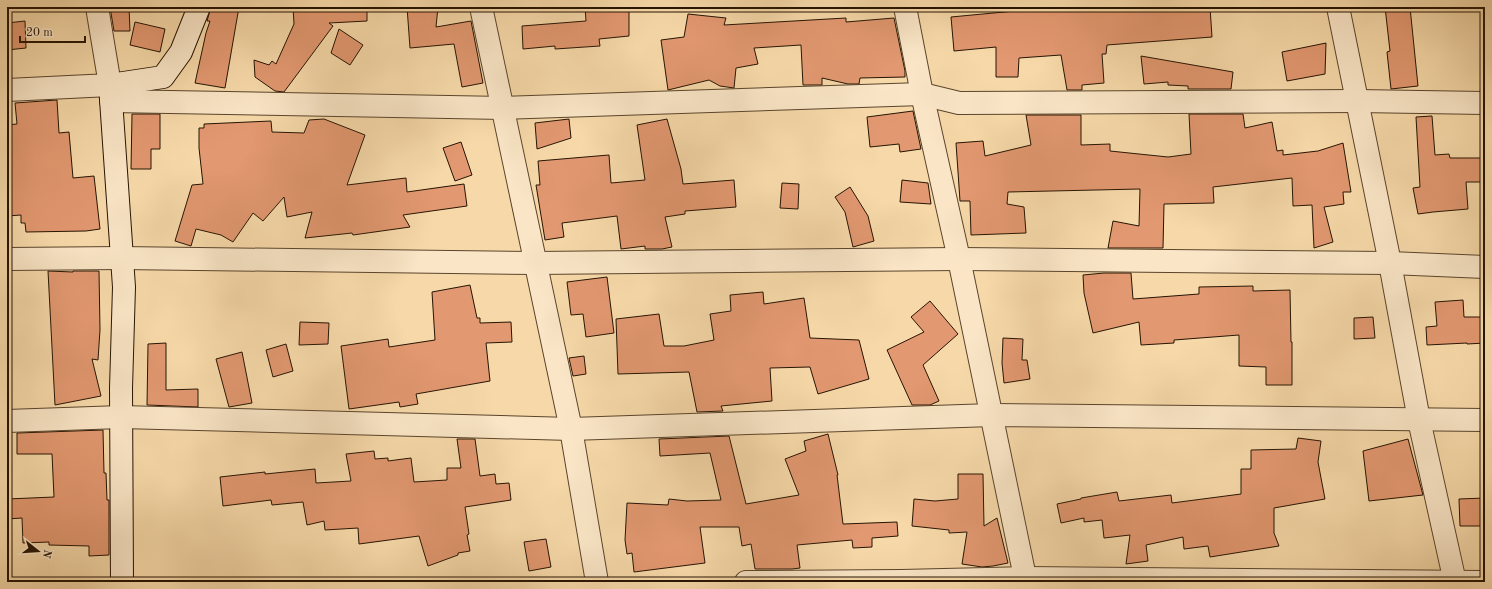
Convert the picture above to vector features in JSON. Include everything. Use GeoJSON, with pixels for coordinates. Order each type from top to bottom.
{"type":"FeatureCollection","features":[{"type":"Feature","properties":{"kind":"street"},"geometry":{"type":"LineString","coordinates":[[97,7],[111,93],[124,287],[121,417],[122,582]]}},
{"type":"Feature","properties":{"kind":"street"},"geometry":{"type":"LineString","coordinates":[[111,93],[163,77],[181,52],[199,7]]}},
{"type":"Feature","properties":{"kind":"street"},"geometry":{"type":"LineString","coordinates":[[482,7],[571,430],[597,582]]}},
{"type":"Feature","properties":{"kind":"street"},"geometry":{"type":"LineString","coordinates":[[905,7],[922,94],[959,258],[992,415],[1025,580]]}},
{"type":"Feature","properties":{"kind":"street"},"geometry":{"type":"LineString","coordinates":[[1338,7],[1390,263],[1419,420],[1455,582]]}},
{"type":"Feature","properties":{"kind":"street"},"geometry":{"type":"LineString","coordinates":[[7,90],[504,108],[922,94],[959,103],[1357,101],[1485,103]]}},
{"type":"Feature","properties":{"kind":"street"},"geometry":{"type":"LineString","coordinates":[[7,259],[122,258],[535,263],[959,258],[1390,263],[1485,266]]}},
{"type":"Feature","properties":{"kind":"street"},"geometry":{"type":"LineString","coordinates":[[7,421],[121,417],[571,430],[992,415],[1485,420]]}},
{"type":"Feature","properties":{"kind":"street"},"geometry":{"type":"LineString","coordinates":[[746,582],[1025,580],[1485,582]]}},
{"type":"Feature","properties":{"kind":"building"},"geometry":{"type":"Polygon","coordinates":[[[110,7],[129,7],[130,31],[114,31],[110,7]]]}},
{"type":"Feature","properties":{"kind":"building"},"geometry":{"type":"Polygon","coordinates":[[[211,7],[239,7],[225,88],[195,83],[210,21],[207,21],[211,7]]]}},
{"type":"Feature","properties":{"kind":"building"},"geometry":{"type":"Polygon","coordinates":[[[293,7],[367,7],[367,21],[329,23],[333,26],[284,92],[275,91],[255,77],[254,60],[269,65],[272,61],[276,64],[294,24],[293,7]]]}},
{"type":"Feature","properties":{"kind":"building"},"geometry":{"type":"Polygon","coordinates":[[[407,7],[438,7],[436,27],[471,21],[483,83],[462,87],[454,44],[410,48],[407,7]]]}},
{"type":"Feature","properties":{"kind":"building"},"geometry":{"type":"Polygon","coordinates":[[[585,7],[629,7],[629,36],[599,39],[600,46],[555,49],[555,46],[523,49],[522,26],[586,21],[585,7]]]}},
{"type":"Feature","properties":{"kind":"building"},"geometry":{"type":"Polygon","coordinates":[[[1036,7],[1210,7],[1212,37],[1107,45],[1106,54],[1102,54],[1104,83],[1082,85],[1082,90],[1067,90],[1061,55],[1019,58],[1018,77],[996,77],[996,47],[954,51],[951,17],[1036,9],[1036,7]]]}},
{"type":"Feature","properties":{"kind":"building"},"geometry":{"type":"Polygon","coordinates":[[[1385,7],[1410,7],[1418,86],[1391,89],[1387,52],[1390,51],[1385,7]]]}},
{"type":"Feature","properties":{"kind":"building"},"geometry":{"type":"Polygon","coordinates":[[[688,14],[726,18],[724,25],[846,18],[846,22],[894,18],[905,77],[860,78],[859,84],[848,84],[822,78],[822,85],[803,85],[801,45],[754,48],[758,64],[736,68],[734,88],[720,86],[709,80],[668,90],[661,40],[684,37],[688,14]]]}},
{"type":"Feature","properties":{"kind":"building"},"geometry":{"type":"Polygon","coordinates":[[[25,21],[26,48],[7,50],[7,23],[25,21]]]}},
{"type":"Feature","properties":{"kind":"building"},"geometry":{"type":"Polygon","coordinates":[[[135,22],[165,29],[160,52],[130,45],[135,22]]]}},
{"type":"Feature","properties":{"kind":"building"},"geometry":{"type":"Polygon","coordinates":[[[339,29],[363,45],[350,65],[331,53],[339,29]]]}},
{"type":"Feature","properties":{"kind":"building"},"geometry":{"type":"Polygon","coordinates":[[[1326,43],[1325,74],[1287,81],[1282,52],[1326,43]]]}},
{"type":"Feature","properties":{"kind":"building"},"geometry":{"type":"Polygon","coordinates":[[[1141,56],[1233,72],[1231,89],[1188,89],[1188,86],[1168,85],[1168,82],[1144,84],[1141,56]]]}},
{"type":"Feature","properties":{"kind":"building"},"geometry":{"type":"Polygon","coordinates":[[[57,100],[59,133],[69,132],[73,178],[94,176],[100,229],[86,231],[26,232],[25,223],[21,223],[21,215],[7,216],[7,172],[10,171],[7,125],[17,124],[15,103],[57,100]]]}},
{"type":"Feature","properties":{"kind":"building"},"geometry":{"type":"Polygon","coordinates":[[[913,111],[921,149],[900,152],[899,144],[870,147],[867,117],[913,111]]]}},
{"type":"Feature","properties":{"kind":"building"},"geometry":{"type":"Polygon","coordinates":[[[132,114],[160,114],[160,149],[151,149],[151,169],[131,169],[132,114]]]}},
{"type":"Feature","properties":{"kind":"building"},"geometry":{"type":"Polygon","coordinates":[[[1189,114],[1243,114],[1245,128],[1272,122],[1277,151],[1283,150],[1283,155],[1318,151],[1343,143],[1351,192],[1343,192],[1344,204],[1324,207],[1333,242],[1314,248],[1312,205],[1293,206],[1292,178],[1213,187],[1214,203],[1164,204],[1163,248],[1108,248],[1113,221],[1139,226],[1140,189],[1008,192],[1007,204],[1024,207],[1026,233],[971,235],[970,201],[960,201],[956,143],[983,141],[985,156],[1031,145],[1026,115],[1081,115],[1081,145],[1110,144],[1110,151],[1168,157],[1191,154],[1189,114]]]}},
{"type":"Feature","properties":{"kind":"building"},"geometry":{"type":"Polygon","coordinates":[[[1432,116],[1435,155],[1449,154],[1450,158],[1485,158],[1485,182],[1466,182],[1468,209],[1418,214],[1413,188],[1420,187],[1416,117],[1432,116]]]}},
{"type":"Feature","properties":{"kind":"building"},"geometry":{"type":"Polygon","coordinates":[[[324,119],[365,135],[347,185],[406,178],[407,192],[464,184],[467,206],[403,215],[410,227],[353,235],[352,233],[305,238],[312,212],[287,217],[284,197],[263,221],[253,213],[233,242],[221,235],[196,229],[191,246],[175,241],[192,185],[203,184],[199,148],[199,128],[204,128],[204,124],[271,121],[272,132],[304,133],[309,120],[324,119]]]}},
{"type":"Feature","properties":{"kind":"building"},"geometry":{"type":"Polygon","coordinates":[[[569,119],[571,138],[537,149],[535,123],[569,119]]]}},
{"type":"Feature","properties":{"kind":"building"},"geometry":{"type":"Polygon","coordinates":[[[667,119],[681,169],[683,184],[734,180],[736,207],[685,211],[685,214],[665,217],[672,247],[662,249],[645,249],[645,246],[621,249],[617,216],[562,223],[564,237],[545,240],[536,185],[540,185],[538,161],[609,155],[611,183],[645,180],[637,125],[667,119]]]}},
{"type":"Feature","properties":{"kind":"building"},"geometry":{"type":"Polygon","coordinates":[[[461,142],[472,175],[455,181],[443,148],[461,142]]]}},
{"type":"Feature","properties":{"kind":"building"},"geometry":{"type":"Polygon","coordinates":[[[902,180],[928,183],[931,204],[900,202],[902,180]]]}},
{"type":"Feature","properties":{"kind":"building"},"geometry":{"type":"Polygon","coordinates":[[[782,183],[799,184],[798,209],[780,208],[782,183]]]}},
{"type":"Feature","properties":{"kind":"building"},"geometry":{"type":"Polygon","coordinates":[[[850,187],[868,216],[874,241],[853,247],[845,212],[835,197],[850,187]]]}},
{"type":"Feature","properties":{"kind":"building"},"geometry":{"type":"Polygon","coordinates":[[[48,271],[99,271],[100,330],[98,360],[92,359],[101,396],[55,405],[48,271]]]}},
{"type":"Feature","properties":{"kind":"building"},"geometry":{"type":"Polygon","coordinates":[[[1131,273],[1133,299],[1199,294],[1199,287],[1253,286],[1253,291],[1290,290],[1292,385],[1266,385],[1266,367],[1239,366],[1239,335],[1174,340],[1174,343],[1141,345],[1139,322],[1093,333],[1084,293],[1083,275],[1131,273]]]}},
{"type":"Feature","properties":{"kind":"building"},"geometry":{"type":"Polygon","coordinates":[[[607,277],[614,333],[586,337],[583,314],[571,315],[567,282],[607,277]]]}},
{"type":"Feature","properties":{"kind":"building"},"geometry":{"type":"Polygon","coordinates":[[[470,285],[477,318],[480,318],[480,323],[511,322],[512,342],[486,343],[490,381],[416,394],[418,404],[400,407],[399,402],[349,409],[341,346],[388,339],[389,347],[435,340],[432,292],[470,285]]]}},
{"type":"Feature","properties":{"kind":"building"},"geometry":{"type":"Polygon","coordinates":[[[763,292],[764,304],[804,298],[810,338],[859,340],[869,379],[818,394],[810,367],[770,368],[772,401],[721,406],[723,411],[697,412],[689,372],[618,374],[616,319],[659,314],[664,346],[684,346],[714,340],[710,314],[731,311],[730,295],[763,292]]]}},
{"type":"Feature","properties":{"kind":"building"},"geometry":{"type":"Polygon","coordinates":[[[1463,300],[1464,317],[1485,317],[1485,343],[1427,345],[1426,327],[1437,326],[1435,302],[1463,300]]]}},
{"type":"Feature","properties":{"kind":"building"},"geometry":{"type":"Polygon","coordinates":[[[930,301],[958,334],[923,365],[939,401],[930,405],[912,405],[887,350],[924,332],[911,317],[930,301]]]}},
{"type":"Feature","properties":{"kind":"building"},"geometry":{"type":"Polygon","coordinates":[[[1373,317],[1375,338],[1354,339],[1354,318],[1373,317]]]}},
{"type":"Feature","properties":{"kind":"building"},"geometry":{"type":"Polygon","coordinates":[[[300,322],[329,323],[328,344],[299,345],[300,322]]]}},
{"type":"Feature","properties":{"kind":"building"},"geometry":{"type":"Polygon","coordinates":[[[1003,338],[1023,339],[1022,360],[1027,360],[1030,379],[1004,383],[1002,363],[1003,338]]]}},
{"type":"Feature","properties":{"kind":"building"},"geometry":{"type":"Polygon","coordinates":[[[166,343],[166,390],[198,389],[198,407],[147,405],[148,344],[166,343]]]}},
{"type":"Feature","properties":{"kind":"building"},"geometry":{"type":"Polygon","coordinates":[[[286,344],[293,371],[273,377],[266,350],[286,344]]]}},
{"type":"Feature","properties":{"kind":"building"},"geometry":{"type":"Polygon","coordinates":[[[242,352],[252,403],[229,407],[216,359],[242,352]]]}},
{"type":"Feature","properties":{"kind":"building"},"geometry":{"type":"Polygon","coordinates":[[[584,356],[586,374],[573,376],[569,358],[584,356]]]}},
{"type":"Feature","properties":{"kind":"building"},"geometry":{"type":"Polygon","coordinates":[[[103,430],[104,473],[106,473],[107,500],[109,500],[109,555],[89,556],[89,546],[49,545],[49,542],[23,543],[22,518],[7,519],[7,499],[54,497],[52,454],[17,454],[17,433],[103,430]]]}},
{"type":"Feature","properties":{"kind":"building"},"geometry":{"type":"Polygon","coordinates":[[[828,434],[838,475],[843,524],[897,522],[898,536],[872,538],[872,547],[853,548],[852,540],[797,545],[800,568],[755,569],[751,544],[742,546],[739,527],[700,527],[705,563],[634,572],[632,553],[627,554],[625,540],[627,503],[668,505],[669,499],[687,501],[721,500],[710,453],[660,456],[659,439],[729,436],[746,504],[799,495],[785,459],[806,451],[804,441],[828,434]]]}},
{"type":"Feature","properties":{"kind":"building"},"geometry":{"type":"Polygon","coordinates":[[[1298,438],[1321,441],[1318,462],[1325,499],[1274,508],[1274,533],[1279,546],[1210,557],[1208,546],[1184,549],[1183,537],[1146,545],[1148,561],[1126,564],[1130,535],[1104,538],[1102,520],[1084,522],[1084,518],[1061,523],[1057,504],[1117,492],[1119,501],[1171,495],[1172,503],[1241,494],[1241,469],[1251,469],[1251,450],[1296,449],[1298,438]]]}},
{"type":"Feature","properties":{"kind":"building"},"geometry":{"type":"Polygon","coordinates":[[[457,439],[475,439],[480,476],[495,474],[496,484],[509,483],[511,500],[465,507],[470,551],[458,553],[458,555],[428,566],[419,536],[359,544],[358,528],[325,530],[324,521],[307,525],[303,502],[272,505],[271,500],[223,506],[220,477],[265,472],[265,474],[315,469],[316,483],[351,481],[346,454],[374,451],[375,459],[388,458],[388,461],[411,458],[414,482],[447,480],[447,468],[461,468],[457,439]]]}},
{"type":"Feature","properties":{"kind":"building"},"geometry":{"type":"Polygon","coordinates":[[[1408,439],[1423,495],[1369,501],[1363,451],[1408,439]]]}},
{"type":"Feature","properties":{"kind":"building"},"geometry":{"type":"Polygon","coordinates":[[[958,474],[983,474],[984,526],[997,518],[1008,563],[982,567],[962,564],[967,532],[949,533],[949,530],[912,526],[914,499],[935,501],[958,499],[958,474]]]}},
{"type":"Feature","properties":{"kind":"building"},"geometry":{"type":"Polygon","coordinates":[[[1485,498],[1485,526],[1460,526],[1459,499],[1485,498]]]}},
{"type":"Feature","properties":{"kind":"building"},"geometry":{"type":"Polygon","coordinates":[[[546,539],[551,567],[529,571],[524,542],[546,539]]]}}]}
